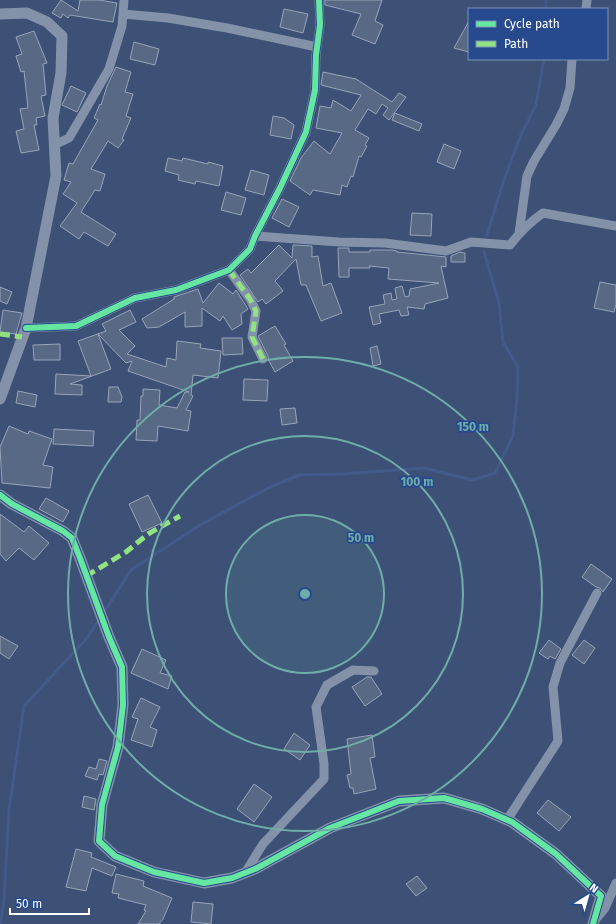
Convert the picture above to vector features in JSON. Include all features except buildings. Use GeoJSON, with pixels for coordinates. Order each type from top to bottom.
{"type":"FeatureCollection","features":[{"type":"Feature","properties":{"kind":"street"},"geometry":{"type":"LineString","coordinates":[[54,145],[69,138],[109,69],[122,26],[124,0]]}},
{"type":"Feature","properties":{"kind":"street"},"geometry":{"type":"LineString","coordinates":[[26,328],[76,326],[135,298],[176,290],[229,270],[250,249],[306,132],[315,90],[317,47],[320,25],[319,0]]}},
{"type":"Feature","properties":{"kind":"street"},"geometry":{"type":"LineString","coordinates":[[0,14],[27,13],[47,22],[62,36],[61,73],[53,118],[56,176],[26,328],[0,399]]}},
{"type":"Feature","properties":{"kind":"street"},"geometry":{"type":"LineString","coordinates":[[123,14],[168,18],[227,28],[317,47]]}},
{"type":"Feature","properties":{"kind":"street"},"geometry":{"type":"LineString","coordinates":[[519,233],[528,176],[534,161],[564,110],[570,88],[572,60]]}},
{"type":"Feature","properties":{"kind":"street"},"geometry":{"type":"LineString","coordinates":[[255,236],[339,242],[385,243],[446,251],[471,242],[510,245],[530,222],[544,213],[616,226]]}},
{"type":"Feature","properties":{"kind":"street"},"geometry":{"type":"LineString","coordinates":[[229,270],[250,299],[256,311],[252,337],[263,360]]}},
{"type":"Feature","properties":{"kind":"street"},"geometry":{"type":"LineString","coordinates":[[0,495],[12,504],[63,531],[72,538],[91,591],[122,667],[123,705],[118,747],[102,805],[99,841],[115,856],[154,872],[204,883],[232,878],[245,873],[330,828],[399,801],[444,798],[482,809],[512,822],[556,854],[601,896],[594,922]]}},
{"type":"Feature","properties":{"kind":"street"},"geometry":{"type":"LineString","coordinates":[[507,820],[558,741],[553,687],[560,663],[597,593]]}},
{"type":"Feature","properties":{"kind":"street"},"geometry":{"type":"LineString","coordinates":[[245,873],[263,844],[324,779],[324,764],[316,707],[327,685],[353,670],[374,671]]}},
{"type":"Feature","properties":{"kind":"street"},"geometry":{"type":"LineString","coordinates":[[594,922],[605,908],[616,883]]}},
{"type":"Feature","properties":{"kind":"waterway"},"geometry":{"type":"LineString","coordinates":[[546,0],[546,8]]}},
{"type":"Feature","properties":{"kind":"waterway"},"geometry":{"type":"LineString","coordinates":[[487,235],[504,180],[520,137],[536,105],[544,60]]}},
{"type":"Feature","properties":{"kind":"waterway"},"geometry":{"type":"LineString","coordinates":[[103,614],[131,570],[200,525],[268,488],[299,475],[342,474],[424,468],[472,480],[495,473],[513,436],[518,367],[503,342],[499,303],[484,252]]}},
{"type":"Feature","properties":{"kind":"waterway"},"geometry":{"type":"LineString","coordinates":[[0,924],[4,900],[9,810],[24,706],[87,638],[100,618]]}},
{"type":"Feature","properties":{"kind":"marked path"},"geometry":{"type":"LineString","coordinates":[[229,270],[250,299],[256,311],[252,337],[263,359]]}},
{"type":"Feature","properties":{"kind":"marked path"},"geometry":{"type":"LineString","coordinates":[[0,334],[22,337]]}},
{"type":"Feature","properties":{"kind":"marked path"},"geometry":{"type":"LineString","coordinates":[[86,576],[126,552],[148,534],[180,516]]}},
{"type":"Feature","properties":{"kind":"cycle path"},"geometry":{"type":"LineString","coordinates":[[26,328],[76,326],[135,298],[176,290],[229,270],[250,249],[306,132],[315,90],[316,55],[320,25],[319,0]]}},
{"type":"Feature","properties":{"kind":"cycle path"},"geometry":{"type":"LineString","coordinates":[[0,495],[12,504],[63,531],[72,538],[109,637],[122,667],[123,705],[118,747],[102,805],[99,841],[115,856],[154,872],[204,883],[232,878],[255,869],[330,828],[399,801],[444,798],[482,809],[512,822],[556,854],[601,896],[593,924]]}}]}
